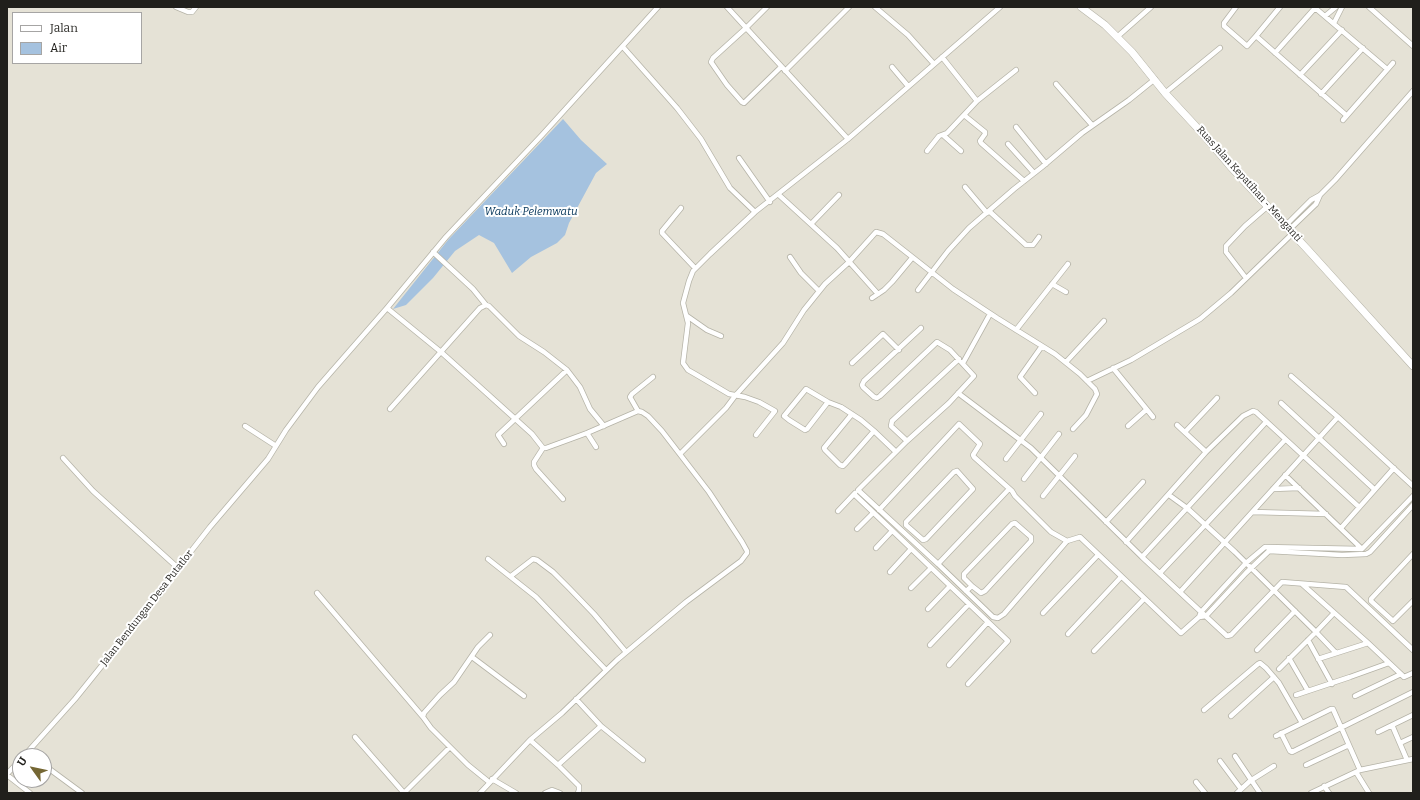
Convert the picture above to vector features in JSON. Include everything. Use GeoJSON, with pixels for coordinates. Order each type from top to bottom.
{"type":"FeatureCollection","features":[{"type":"Feature","properties":{"kind":"main road","name":"Ruas Jalan Kepatihan - Menganti"},"geometry":{"type":"LineString","coordinates":[[1080,7],[1098,19],[1117,37],[1230,166],[1413,366]]}},
{"type":"Feature","properties":{"kind":"street"},"geometry":{"type":"LineString","coordinates":[[176,7],[188,12],[192,12],[196,7]]}},
{"type":"Feature","properties":{"kind":"street","name":"Jalan Bendungan Desa Putatlor"},"geometry":{"type":"LineString","coordinates":[[31,748],[95,675],[146,609],[162,591],[210,527],[269,457],[286,430],[318,387],[387,308],[446,237],[542,135],[658,7]]}},
{"type":"Feature","properties":{"kind":"street"},"geometry":{"type":"LineString","coordinates":[[727,7],[848,139]]}},
{"type":"Feature","properties":{"kind":"street"},"geometry":{"type":"LineString","coordinates":[[767,7],[711,60],[711,62],[727,85],[742,102],[746,102],[781,67]]}},
{"type":"Feature","properties":{"kind":"street"},"geometry":{"type":"LineString","coordinates":[[785,71],[849,7]]}},
{"type":"Feature","properties":{"kind":"street"},"geometry":{"type":"LineString","coordinates":[[875,7],[908,35],[934,64]]}},
{"type":"Feature","properties":{"kind":"street"},"geometry":{"type":"LineString","coordinates":[[756,434],[775,411],[746,397],[729,394],[688,370],[684,363],[688,331],[687,316],[683,303],[689,281],[695,268],[756,212],[848,139],[1000,7]]}},
{"type":"Feature","properties":{"kind":"street"},"geometry":{"type":"LineString","coordinates":[[1117,37],[1151,7]]}},
{"type":"Feature","properties":{"kind":"street"},"geometry":{"type":"LineString","coordinates":[[1236,7],[1224,23],[1224,26],[1247,46],[1280,7]]}},
{"type":"Feature","properties":{"kind":"street"},"geometry":{"type":"LineString","coordinates":[[1275,53],[1315,7],[1387,69]]}},
{"type":"Feature","properties":{"kind":"street"},"geometry":{"type":"LineString","coordinates":[[1325,16],[1336,7]]}},
{"type":"Feature","properties":{"kind":"street"},"geometry":{"type":"LineString","coordinates":[[1334,23],[1342,7]]}},
{"type":"Feature","properties":{"kind":"street"},"geometry":{"type":"LineString","coordinates":[[1369,7],[1413,46]]}},
{"type":"Feature","properties":{"kind":"street"},"geometry":{"type":"LineString","coordinates":[[1300,74],[1342,30]]}},
{"type":"Feature","properties":{"kind":"street"},"geometry":{"type":"LineString","coordinates":[[1256,36],[1346,115]]}},
{"type":"Feature","properties":{"kind":"street"},"geometry":{"type":"LineString","coordinates":[[623,47],[678,108],[697,133],[730,188],[756,212]]}},
{"type":"Feature","properties":{"kind":"street"},"geometry":{"type":"LineString","coordinates":[[1165,93],[1220,48]]}},
{"type":"Feature","properties":{"kind":"street"},"geometry":{"type":"LineString","coordinates":[[1321,94],[1363,48]]}},
{"type":"Feature","properties":{"kind":"street"},"geometry":{"type":"LineString","coordinates":[[942,57],[977,101]]}},
{"type":"Feature","properties":{"kind":"street"},"geometry":{"type":"LineString","coordinates":[[1343,120],[1392,63]]}},
{"type":"Feature","properties":{"kind":"street"},"geometry":{"type":"LineString","coordinates":[[892,67],[908,86]]}},
{"type":"Feature","properties":{"kind":"street"},"geometry":{"type":"LineString","coordinates":[[927,151],[938,136],[947,133],[977,101],[1016,70]]}},
{"type":"Feature","properties":{"kind":"street"},"geometry":{"type":"LineString","coordinates":[[918,290],[956,241],[969,228],[1034,172],[1046,164],[1092,125],[1129,100],[1154,79]]}},
{"type":"Feature","properties":{"kind":"street"},"geometry":{"type":"LineString","coordinates":[[1056,84],[1092,125]]}},
{"type":"Feature","properties":{"kind":"street"},"geometry":{"type":"LineString","coordinates":[[1087,381],[1130,360],[1200,319],[1231,293],[1289,229],[1311,200],[1320,195],[1413,91]]}},
{"type":"Feature","properties":{"kind":"street"},"geometry":{"type":"LineString","coordinates":[[964,115],[986,132],[980,141],[981,143],[1024,181]]}},
{"type":"Feature","properties":{"kind":"street"},"geometry":{"type":"LineString","coordinates":[[1016,127],[1046,164]]}},
{"type":"Feature","properties":{"kind":"street"},"geometry":{"type":"LineString","coordinates":[[943,135],[961,151]]}},
{"type":"Feature","properties":{"kind":"street"},"geometry":{"type":"LineString","coordinates":[[1008,144],[1034,172]]}},
{"type":"Feature","properties":{"kind":"street"},"geometry":{"type":"LineString","coordinates":[[739,158],[770,202]]}},
{"type":"Feature","properties":{"kind":"street"},"geometry":{"type":"LineString","coordinates":[[965,187],[988,212],[1026,245],[1032,245],[1039,237]]}},
{"type":"Feature","properties":{"kind":"street"},"geometry":{"type":"LineString","coordinates":[[779,195],[837,248],[878,294]]}},
{"type":"Feature","properties":{"kind":"street"},"geometry":{"type":"LineString","coordinates":[[811,224],[839,195]]}},
{"type":"Feature","properties":{"kind":"street"},"geometry":{"type":"LineString","coordinates":[[1246,278],[1226,252],[1226,246],[1245,226],[1268,206]]}},
{"type":"Feature","properties":{"kind":"street"},"geometry":{"type":"LineString","coordinates":[[681,208],[662,231],[662,233],[695,268]]}},
{"type":"Feature","properties":{"kind":"street"},"geometry":{"type":"LineString","coordinates":[[680,454],[726,408],[754,374],[766,363],[783,343],[804,310],[824,284],[849,262],[876,232],[883,234],[953,289],[1066,362],[1087,381],[1097,392],[1097,397],[1086,415],[1073,429]]}},
{"type":"Feature","properties":{"kind":"street"},"geometry":{"type":"LineString","coordinates":[[433,252],[474,289],[486,305],[489,306],[519,336],[544,352],[567,370],[580,387],[590,409],[604,426]]}},
{"type":"Feature","properties":{"kind":"street"},"geometry":{"type":"LineString","coordinates":[[790,257],[801,273],[819,291]]}},
{"type":"Feature","properties":{"kind":"street"},"geometry":{"type":"LineString","coordinates":[[872,298],[892,282],[912,258]]}},
{"type":"Feature","properties":{"kind":"street"},"geometry":{"type":"LineString","coordinates":[[1016,330],[1068,264]]}},
{"type":"Feature","properties":{"kind":"street"},"geometry":{"type":"LineString","coordinates":[[1052,284],[1066,292]]}},
{"type":"Feature","properties":{"kind":"street"},"geometry":{"type":"LineString","coordinates":[[390,409],[480,308],[483,305],[486,305]]}},
{"type":"Feature","properties":{"kind":"street"},"geometry":{"type":"LineString","coordinates":[[387,308],[441,352],[515,418],[544,448]]}},
{"type":"Feature","properties":{"kind":"street"},"geometry":{"type":"LineString","coordinates":[[963,363],[990,314]]}},
{"type":"Feature","properties":{"kind":"street"},"geometry":{"type":"LineString","coordinates":[[687,316],[708,330],[721,336]]}},
{"type":"Feature","properties":{"kind":"street"},"geometry":{"type":"LineString","coordinates":[[1066,362],[1104,321]]}},
{"type":"Feature","properties":{"kind":"street"},"geometry":{"type":"LineString","coordinates":[[838,511],[974,376],[950,350],[937,342],[877,398],[863,387],[862,385],[864,381],[921,328]]}},
{"type":"Feature","properties":{"kind":"street"},"geometry":{"type":"LineString","coordinates":[[852,363],[883,334],[899,350]]}},
{"type":"Feature","properties":{"kind":"street"},"geometry":{"type":"LineString","coordinates":[[1035,393],[1020,377],[1042,346]]}},
{"type":"Feature","properties":{"kind":"street"},"geometry":{"type":"LineString","coordinates":[[906,442],[891,426],[892,421],[959,359]]}},
{"type":"Feature","properties":{"kind":"street"},"geometry":{"type":"LineString","coordinates":[[1113,368],[1153,417]]}},
{"type":"Feature","properties":{"kind":"street"},"geometry":{"type":"LineString","coordinates":[[504,444],[498,434],[567,370]]}},
{"type":"Feature","properties":{"kind":"street"},"geometry":{"type":"LineString","coordinates":[[1291,376],[1413,486]]}},
{"type":"Feature","properties":{"kind":"street"},"geometry":{"type":"LineString","coordinates":[[638,412],[630,397],[653,377]]}},
{"type":"Feature","properties":{"kind":"street"},"geometry":{"type":"LineString","coordinates":[[828,402],[805,430],[784,416],[806,389],[852,414],[897,451]]}},
{"type":"Feature","properties":{"kind":"street"},"geometry":{"type":"LineString","coordinates":[[958,393],[1021,440],[1060,475],[1126,542],[1227,636],[1229,636],[1282,582],[1346,587],[1413,650]]}},
{"type":"Feature","properties":{"kind":"street"},"geometry":{"type":"LineString","coordinates":[[1185,432],[1217,398]]}},
{"type":"Feature","properties":{"kind":"street"},"geometry":{"type":"LineString","coordinates":[[1281,403],[1374,489]]}},
{"type":"Feature","properties":{"kind":"street"},"geometry":{"type":"LineString","coordinates":[[1128,426],[1146,410]]}},
{"type":"Feature","properties":{"kind":"street"},"geometry":{"type":"LineString","coordinates":[[1126,542],[1170,495],[1206,452],[1243,416],[1253,411],[1256,412],[1359,507]]}},
{"type":"Feature","properties":{"kind":"street"},"geometry":{"type":"LineString","coordinates":[[480,793],[530,740],[562,713],[626,652],[686,602],[736,565],[747,554],[742,542],[709,492],[654,422],[642,412],[638,412],[587,433],[544,448],[534,462],[534,465],[563,499]]}},
{"type":"Feature","properties":{"kind":"street"},"geometry":{"type":"LineString","coordinates":[[852,414],[824,448],[840,465],[843,466],[874,431]]}},
{"type":"Feature","properties":{"kind":"street"},"geometry":{"type":"LineString","coordinates":[[1006,459],[1042,414]]}},
{"type":"Feature","properties":{"kind":"street"},"geometry":{"type":"LineString","coordinates":[[1180,592],[1338,418]]}},
{"type":"Feature","properties":{"kind":"street"},"geometry":{"type":"LineString","coordinates":[[1142,557],[1266,422]]}},
{"type":"Feature","properties":{"kind":"street"},"geometry":{"type":"LineString","coordinates":[[879,510],[959,424],[980,444],[973,454],[974,457],[1009,489],[1051,532],[1067,541]]}},
{"type":"Feature","properties":{"kind":"street"},"geometry":{"type":"LineString","coordinates":[[1177,425],[1206,452]]}},
{"type":"Feature","properties":{"kind":"street"},"geometry":{"type":"LineString","coordinates":[[245,426],[276,446]]}},
{"type":"Feature","properties":{"kind":"street"},"geometry":{"type":"LineString","coordinates":[[587,433],[596,447]]}},
{"type":"Feature","properties":{"kind":"street"},"geometry":{"type":"LineString","coordinates":[[1024,479],[1059,434]]}},
{"type":"Feature","properties":{"kind":"street"},"geometry":{"type":"LineString","coordinates":[[1160,574],[1285,440]]}},
{"type":"Feature","properties":{"kind":"street"},"geometry":{"type":"LineString","coordinates":[[1044,496],[1075,456]]}},
{"type":"Feature","properties":{"kind":"street"},"geometry":{"type":"LineString","coordinates":[[63,458],[93,491],[178,568]]}},
{"type":"Feature","properties":{"kind":"street"},"geometry":{"type":"LineString","coordinates":[[1341,528],[1394,468]]}},
{"type":"Feature","properties":{"kind":"street"},"geometry":{"type":"LineString","coordinates":[[956,471],[973,489],[926,540],[923,540],[914,532],[906,525],[906,522],[956,471]]}},
{"type":"Feature","properties":{"kind":"street"},"geometry":{"type":"LineString","coordinates":[[1285,475],[1366,554]]}},
{"type":"Feature","properties":{"kind":"street"},"geometry":{"type":"LineString","coordinates":[[1106,522],[1143,482]]}},
{"type":"Feature","properties":{"kind":"street"},"geometry":{"type":"LineString","coordinates":[[1273,489],[1299,488]]}},
{"type":"Feature","properties":{"kind":"street"},"geometry":{"type":"LineString","coordinates":[[938,564],[1009,489]]}},
{"type":"Feature","properties":{"kind":"street"},"geometry":{"type":"LineString","coordinates":[[858,490],[993,617],[998,618],[1004,614],[1067,541],[1080,537],[1181,633],[1198,619],[1206,616],[1269,551],[1342,555],[1366,554],[1380,542],[1413,505]]}},
{"type":"Feature","properties":{"kind":"street"},"geometry":{"type":"LineString","coordinates":[[854,494],[1008,641],[968,684]]}},
{"type":"Feature","properties":{"kind":"street"},"geometry":{"type":"LineString","coordinates":[[1170,495],[1187,508],[1246,563],[1336,653]]}},
{"type":"Feature","properties":{"kind":"street"},"geometry":{"type":"LineString","coordinates":[[1198,619],[1201,612],[1246,563],[1262,548],[1268,546],[1362,549],[1413,496]]}},
{"type":"Feature","properties":{"kind":"street"},"geometry":{"type":"LineString","coordinates":[[1253,512],[1326,514]]}},
{"type":"Feature","properties":{"kind":"street"},"geometry":{"type":"LineString","coordinates":[[857,529],[873,513]]}},
{"type":"Feature","properties":{"kind":"street"},"geometry":{"type":"LineString","coordinates":[[1015,523],[1031,537],[1031,541],[985,591],[981,593],[972,586],[964,578],[964,574],[1012,524],[1015,523]]}},
{"type":"Feature","properties":{"kind":"street"},"geometry":{"type":"LineString","coordinates":[[876,548],[892,531]]}},
{"type":"Feature","properties":{"kind":"street"},"geometry":{"type":"LineString","coordinates":[[909,537],[914,532]]}},
{"type":"Feature","properties":{"kind":"street"},"geometry":{"type":"LineString","coordinates":[[890,572],[911,549]]}},
{"type":"Feature","properties":{"kind":"street"},"geometry":{"type":"LineString","coordinates":[[1413,554],[1371,599],[1371,601],[1393,621],[1413,600]]}},
{"type":"Feature","properties":{"kind":"street"},"geometry":{"type":"LineString","coordinates":[[1043,613],[1098,555]]}},
{"type":"Feature","properties":{"kind":"street"},"geometry":{"type":"LineString","coordinates":[[511,576],[533,558],[537,560],[553,572],[569,588],[594,614],[626,652]]}},
{"type":"Feature","properties":{"kind":"street"},"geometry":{"type":"LineString","coordinates":[[488,559],[536,597],[606,670]]}},
{"type":"Feature","properties":{"kind":"street"},"geometry":{"type":"LineString","coordinates":[[911,588],[931,568]]}},
{"type":"Feature","properties":{"kind":"street"},"geometry":{"type":"LineString","coordinates":[[1068,634],[1121,577]]}},
{"type":"Feature","properties":{"kind":"street"},"geometry":{"type":"LineString","coordinates":[[1302,584],[1401,674],[1406,676],[1413,673]]}},
{"type":"Feature","properties":{"kind":"street"},"geometry":{"type":"LineString","coordinates":[[928,609],[950,586]]}},
{"type":"Feature","properties":{"kind":"street"},"geometry":{"type":"LineString","coordinates":[[966,591],[972,586]]}},
{"type":"Feature","properties":{"kind":"street"},"geometry":{"type":"LineString","coordinates":[[317,593],[431,728],[468,765],[490,781],[516,793]]}},
{"type":"Feature","properties":{"kind":"street"},"geometry":{"type":"LineString","coordinates":[[1094,651],[1144,598]]}},
{"type":"Feature","properties":{"kind":"street"},"geometry":{"type":"LineString","coordinates":[[930,645],[969,604]]}},
{"type":"Feature","properties":{"kind":"street"},"geometry":{"type":"LineString","coordinates":[[1257,650],[1295,611]]}},
{"type":"Feature","properties":{"kind":"street"},"geometry":{"type":"LineString","coordinates":[[1279,668],[1334,613]]}},
{"type":"Feature","properties":{"kind":"street"},"geometry":{"type":"LineString","coordinates":[[949,665],[988,622]]}},
{"type":"Feature","properties":{"kind":"street"},"geometry":{"type":"LineString","coordinates":[[423,717],[424,713],[454,682],[478,647],[490,635]]}},
{"type":"Feature","properties":{"kind":"street"},"geometry":{"type":"LineString","coordinates":[[1308,640],[1332,684]]}},
{"type":"Feature","properties":{"kind":"street"},"geometry":{"type":"LineString","coordinates":[[1318,659],[1368,643]]}},
{"type":"Feature","properties":{"kind":"street"},"geometry":{"type":"LineString","coordinates":[[472,657],[524,696]]}},
{"type":"Feature","properties":{"kind":"street"},"geometry":{"type":"LineString","coordinates":[[1289,658],[1308,691]]}},
{"type":"Feature","properties":{"kind":"street"},"geometry":{"type":"LineString","coordinates":[[1204,710],[1260,663],[1279,683],[1302,723]]}},
{"type":"Feature","properties":{"kind":"street"},"geometry":{"type":"LineString","coordinates":[[1296,695],[1332,684],[1389,663]]}},
{"type":"Feature","properties":{"kind":"street"},"geometry":{"type":"LineString","coordinates":[[1355,696],[1401,674]]}},
{"type":"Feature","properties":{"kind":"street"},"geometry":{"type":"LineString","coordinates":[[1232,716],[1274,677]]}},
{"type":"Feature","properties":{"kind":"street"},"geometry":{"type":"LineString","coordinates":[[1281,733],[1290,751],[1292,752],[1413,692]]}},
{"type":"Feature","properties":{"kind":"street"},"geometry":{"type":"LineString","coordinates":[[576,699],[601,726],[643,760]]}},
{"type":"Feature","properties":{"kind":"street"},"geometry":{"type":"LineString","coordinates":[[1276,736],[1331,709],[1335,710],[1358,771],[1369,793]]}},
{"type":"Feature","properties":{"kind":"street"},"geometry":{"type":"LineString","coordinates":[[1378,732],[1413,715]]}},
{"type":"Feature","properties":{"kind":"street"},"geometry":{"type":"LineString","coordinates":[[1392,725],[1407,760]]}},
{"type":"Feature","properties":{"kind":"street"},"geometry":{"type":"LineString","coordinates":[[558,765],[601,726]]}},
{"type":"Feature","properties":{"kind":"street"},"geometry":{"type":"LineString","coordinates":[[355,737],[404,793],[450,747]]}},
{"type":"Feature","properties":{"kind":"street"},"geometry":{"type":"LineString","coordinates":[[1400,743],[1413,737]]}},
{"type":"Feature","properties":{"kind":"street"},"geometry":{"type":"LineString","coordinates":[[530,740],[558,765],[578,786],[578,793]]}},
{"type":"Feature","properties":{"kind":"street"},"geometry":{"type":"LineString","coordinates":[[1306,765],[1349,744]]}},
{"type":"Feature","properties":{"kind":"street"},"geometry":{"type":"LineString","coordinates":[[1235,756],[1260,793]]}},
{"type":"Feature","properties":{"kind":"street"},"geometry":{"type":"LineString","coordinates":[[1311,793],[1358,771],[1413,758]]}},
{"type":"Feature","properties":{"kind":"street"},"geometry":{"type":"LineString","coordinates":[[1220,761],[1239,791],[1250,780],[1274,766]]}},
{"type":"Feature","properties":{"kind":"street"},"geometry":{"type":"LineString","coordinates":[[52,771],[82,793]]}},
{"type":"Feature","properties":{"kind":"street"},"geometry":{"type":"LineString","coordinates":[[7,774],[30,793]]}},
{"type":"Feature","properties":{"kind":"street"},"geometry":{"type":"LineString","coordinates":[[1196,782],[1204,793]]}},
{"type":"Feature","properties":{"kind":"street"},"geometry":{"type":"LineString","coordinates":[[1324,786],[1329,793]]}},
{"type":"Feature","properties":{"kind":"street"},"geometry":{"type":"LineString","coordinates":[[545,793],[552,790],[560,793]]}},
{"type":"Feature","properties":{"kind":"water","name":"Waduk Pelemwatu"},"geometry":{"type":"Polygon","coordinates":[[[563,119],[581,140],[607,164],[596,173],[569,223],[565,235],[557,243],[531,257],[512,273],[494,243],[479,235],[455,251],[433,278],[406,305],[393,309],[448,240],[563,119]]]}}]}
